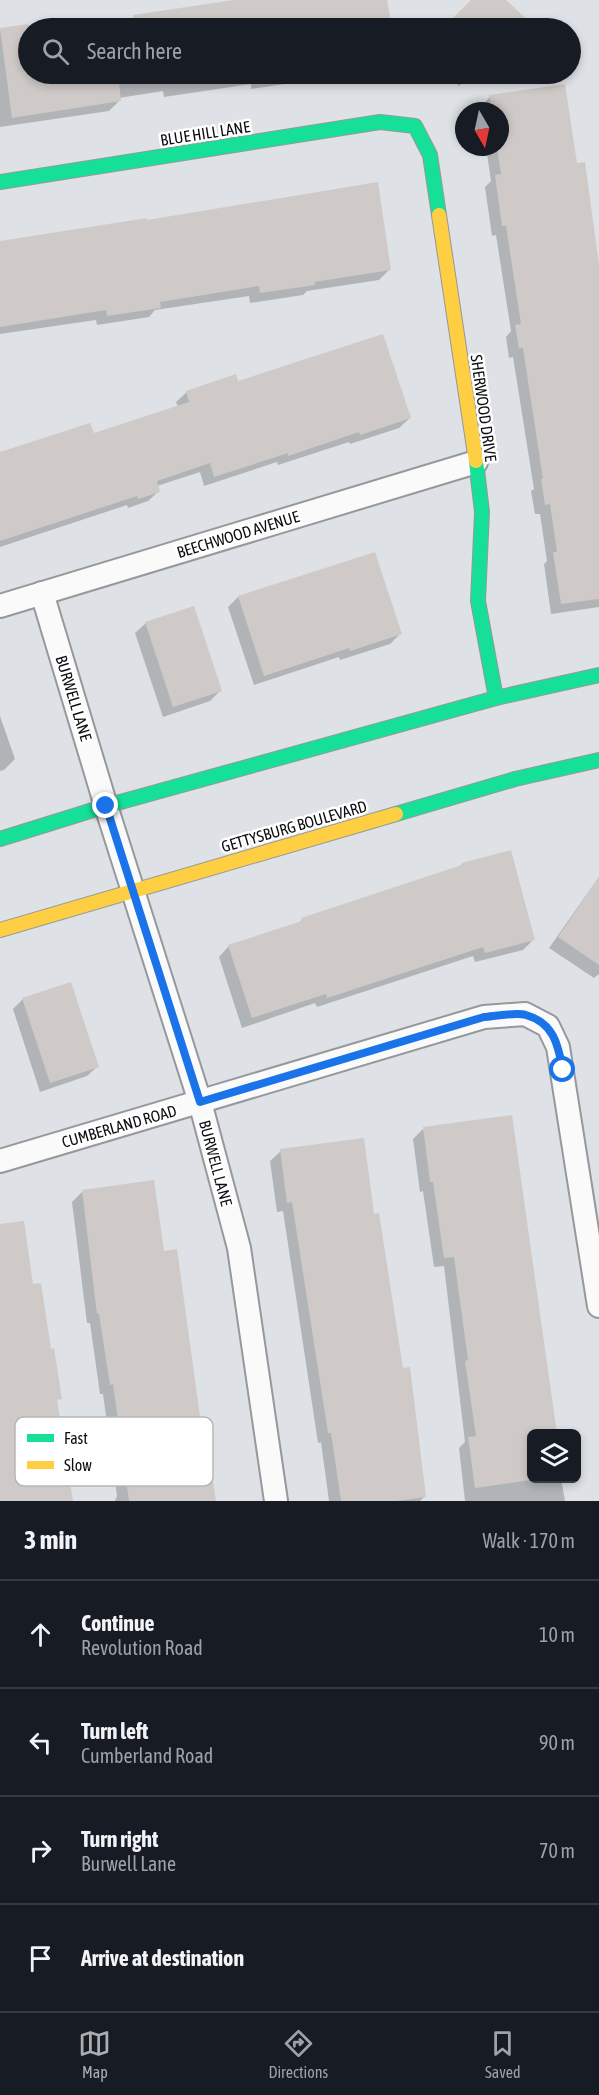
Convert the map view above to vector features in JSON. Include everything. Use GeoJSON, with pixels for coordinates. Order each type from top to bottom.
{"type":"FeatureCollection","features":[{"type":"Feature","properties":{"kind":"street","name":"BLUE HILL LANE"},"geometry":{"type":"LineString","coordinates":[[0,182],[380,122],[415,126]]}},
{"type":"Feature","properties":{"kind":"street","name":"SHERWOOD DRIVE"},"geometry":{"type":"LineString","coordinates":[[415,126],[430,155],[476,462],[482,513],[478,601],[496,698]]}},
{"type":"Feature","properties":{"kind":"street","name":"BEECHWOOD AVENUE"},"geometry":{"type":"LineString","coordinates":[[0,606],[476,462]]}},
{"type":"Feature","properties":{"kind":"street","name":"BURWELL LANE"},"geometry":{"type":"LineString","coordinates":[[42,593],[106,806],[200,1102],[239,1248],[276,1501]]}},
{"type":"Feature","properties":{"kind":"street"},"geometry":{"type":"LineString","coordinates":[[0,839],[106,806],[496,698],[599,675]]}},
{"type":"Feature","properties":{"kind":"street","name":"GETTYSBURG BOULEVARD"},"geometry":{"type":"LineString","coordinates":[[0,930],[516,779],[599,760]]}},
{"type":"Feature","properties":{"kind":"street","name":"CUMBERLAND ROAD"},"geometry":{"type":"LineString","coordinates":[[0,1161],[484,1017],[525,1014],[548,1026],[558,1047],[599,1306]]}},
{"type":"Feature","properties":{"kind":"building"},"geometry":{"type":"Polygon","coordinates":[[[234,0],[387,0],[390,18],[133,18],[133,15],[234,0]]]}},
{"type":"Feature","properties":{"kind":"building"},"geometry":{"type":"Polygon","coordinates":[[[471,0],[506,0],[525,18],[453,18],[471,0]]]}},
{"type":"Feature","properties":{"kind":"building"},"geometry":{"type":"Polygon","coordinates":[[[18,25],[18,84],[119,84],[121,101],[12,118],[0,28],[18,25]]]}},
{"type":"Feature","properties":{"kind":"building"},"geometry":{"type":"Polygon","coordinates":[[[565,84],[577,163],[585,162],[599,265],[599,599],[561,604],[553,552],[557,552],[550,504],[545,505],[523,348],[519,348],[515,325],[521,324],[506,226],[502,226],[495,175],[501,174],[498,156],[509,156],[509,102],[490,102],[489,95],[565,84]]]}},
{"type":"Feature","properties":{"kind":"building"},"geometry":{"type":"Polygon","coordinates":[[[378,182],[391,270],[260,293],[259,286],[160,302],[161,308],[107,316],[106,310],[0,327],[0,241],[147,218],[147,220],[378,182]]]}},
{"type":"Feature","properties":{"kind":"building"},"geometry":{"type":"Polygon","coordinates":[[[383,334],[411,418],[214,477],[210,463],[157,481],[160,492],[138,499],[137,496],[0,541],[0,452],[90,423],[94,433],[189,402],[186,391],[236,374],[238,381],[383,334]]]}},
{"type":"Feature","properties":{"kind":"building"},"geometry":{"type":"Polygon","coordinates":[[[375,552],[402,634],[350,651],[349,648],[264,676],[238,596],[375,552]]]}},
{"type":"Feature","properties":{"kind":"building"},"geometry":{"type":"Polygon","coordinates":[[[194,606],[222,691],[173,707],[145,622],[194,606]]]}},
{"type":"Feature","properties":{"kind":"building"},"geometry":{"type":"Polygon","coordinates":[[[511,850],[535,940],[485,953],[483,947],[327,998],[326,994],[252,1018],[228,945],[302,921],[301,918],[462,865],[462,863],[511,850]]]}},
{"type":"Feature","properties":{"kind":"building"},"geometry":{"type":"Polygon","coordinates":[[[599,877],[599,965],[558,937],[599,877]]]}},
{"type":"Feature","properties":{"kind":"building"},"geometry":{"type":"Polygon","coordinates":[[[71,982],[99,1067],[50,1083],[22,998],[71,982]]]}},
{"type":"Feature","properties":{"kind":"building"},"geometry":{"type":"Polygon","coordinates":[[[512,1115],[556,1429],[527,1429],[527,1481],[475,1488],[468,1437],[476,1436],[454,1257],[444,1258],[423,1127],[512,1115]]]}},
{"type":"Feature","properties":{"kind":"building"},"geometry":{"type":"Polygon","coordinates":[[[364,1138],[374,1214],[379,1213],[403,1368],[410,1367],[426,1497],[396,1501],[341,1501],[331,1433],[328,1433],[292,1202],[287,1203],[280,1149],[364,1138]]]}},
{"type":"Feature","properties":{"kind":"building"},"geometry":{"type":"Polygon","coordinates":[[[154,1180],[164,1251],[177,1249],[200,1417],[118,1417],[113,1384],[110,1385],[99,1314],[97,1314],[82,1190],[154,1180]]]}},
{"type":"Feature","properties":{"kind":"building"},"geometry":{"type":"Polygon","coordinates":[[[24,1221],[33,1284],[41,1283],[51,1349],[54,1348],[62,1399],[57,1400],[60,1417],[15,1417],[15,1486],[71,1486],[73,1501],[0,1501],[0,1224],[24,1221]]]}},
{"type":"Feature","properties":{"kind":"building"},"geometry":{"type":"Polygon","coordinates":[[[213,1482],[216,1501],[129,1501],[127,1486],[213,1486],[213,1482]]]}},
{"type":"Feature","properties":{"kind":"traffic: fast"},"geometry":{"type":"LineString","coordinates":[[0,182],[380,122],[415,126],[430,155],[439,215]]}},
{"type":"Feature","properties":{"kind":"traffic: fast"},"geometry":{"type":"LineString","coordinates":[[476,461],[482,512],[478,601],[496,698]]}},
{"type":"Feature","properties":{"kind":"traffic: fast"},"geometry":{"type":"LineString","coordinates":[[0,839],[106,806],[496,698],[599,675]]}},
{"type":"Feature","properties":{"kind":"traffic: fast"},"geometry":{"type":"LineString","coordinates":[[396,814],[515,779],[599,760]]}},
{"type":"Feature","properties":{"kind":"traffic: slow"},"geometry":{"type":"LineString","coordinates":[[439,215],[476,461]]}},
{"type":"Feature","properties":{"kind":"traffic: slow"},"geometry":{"type":"LineString","coordinates":[[0,930],[396,814]]}},
{"type":"Feature","properties":{"kind":"route"},"geometry":{"type":"LineString","coordinates":[[106,806],[200,1102],[484,1017],[525,1014],[548,1026],[558,1047],[563,1070]]}}]}
